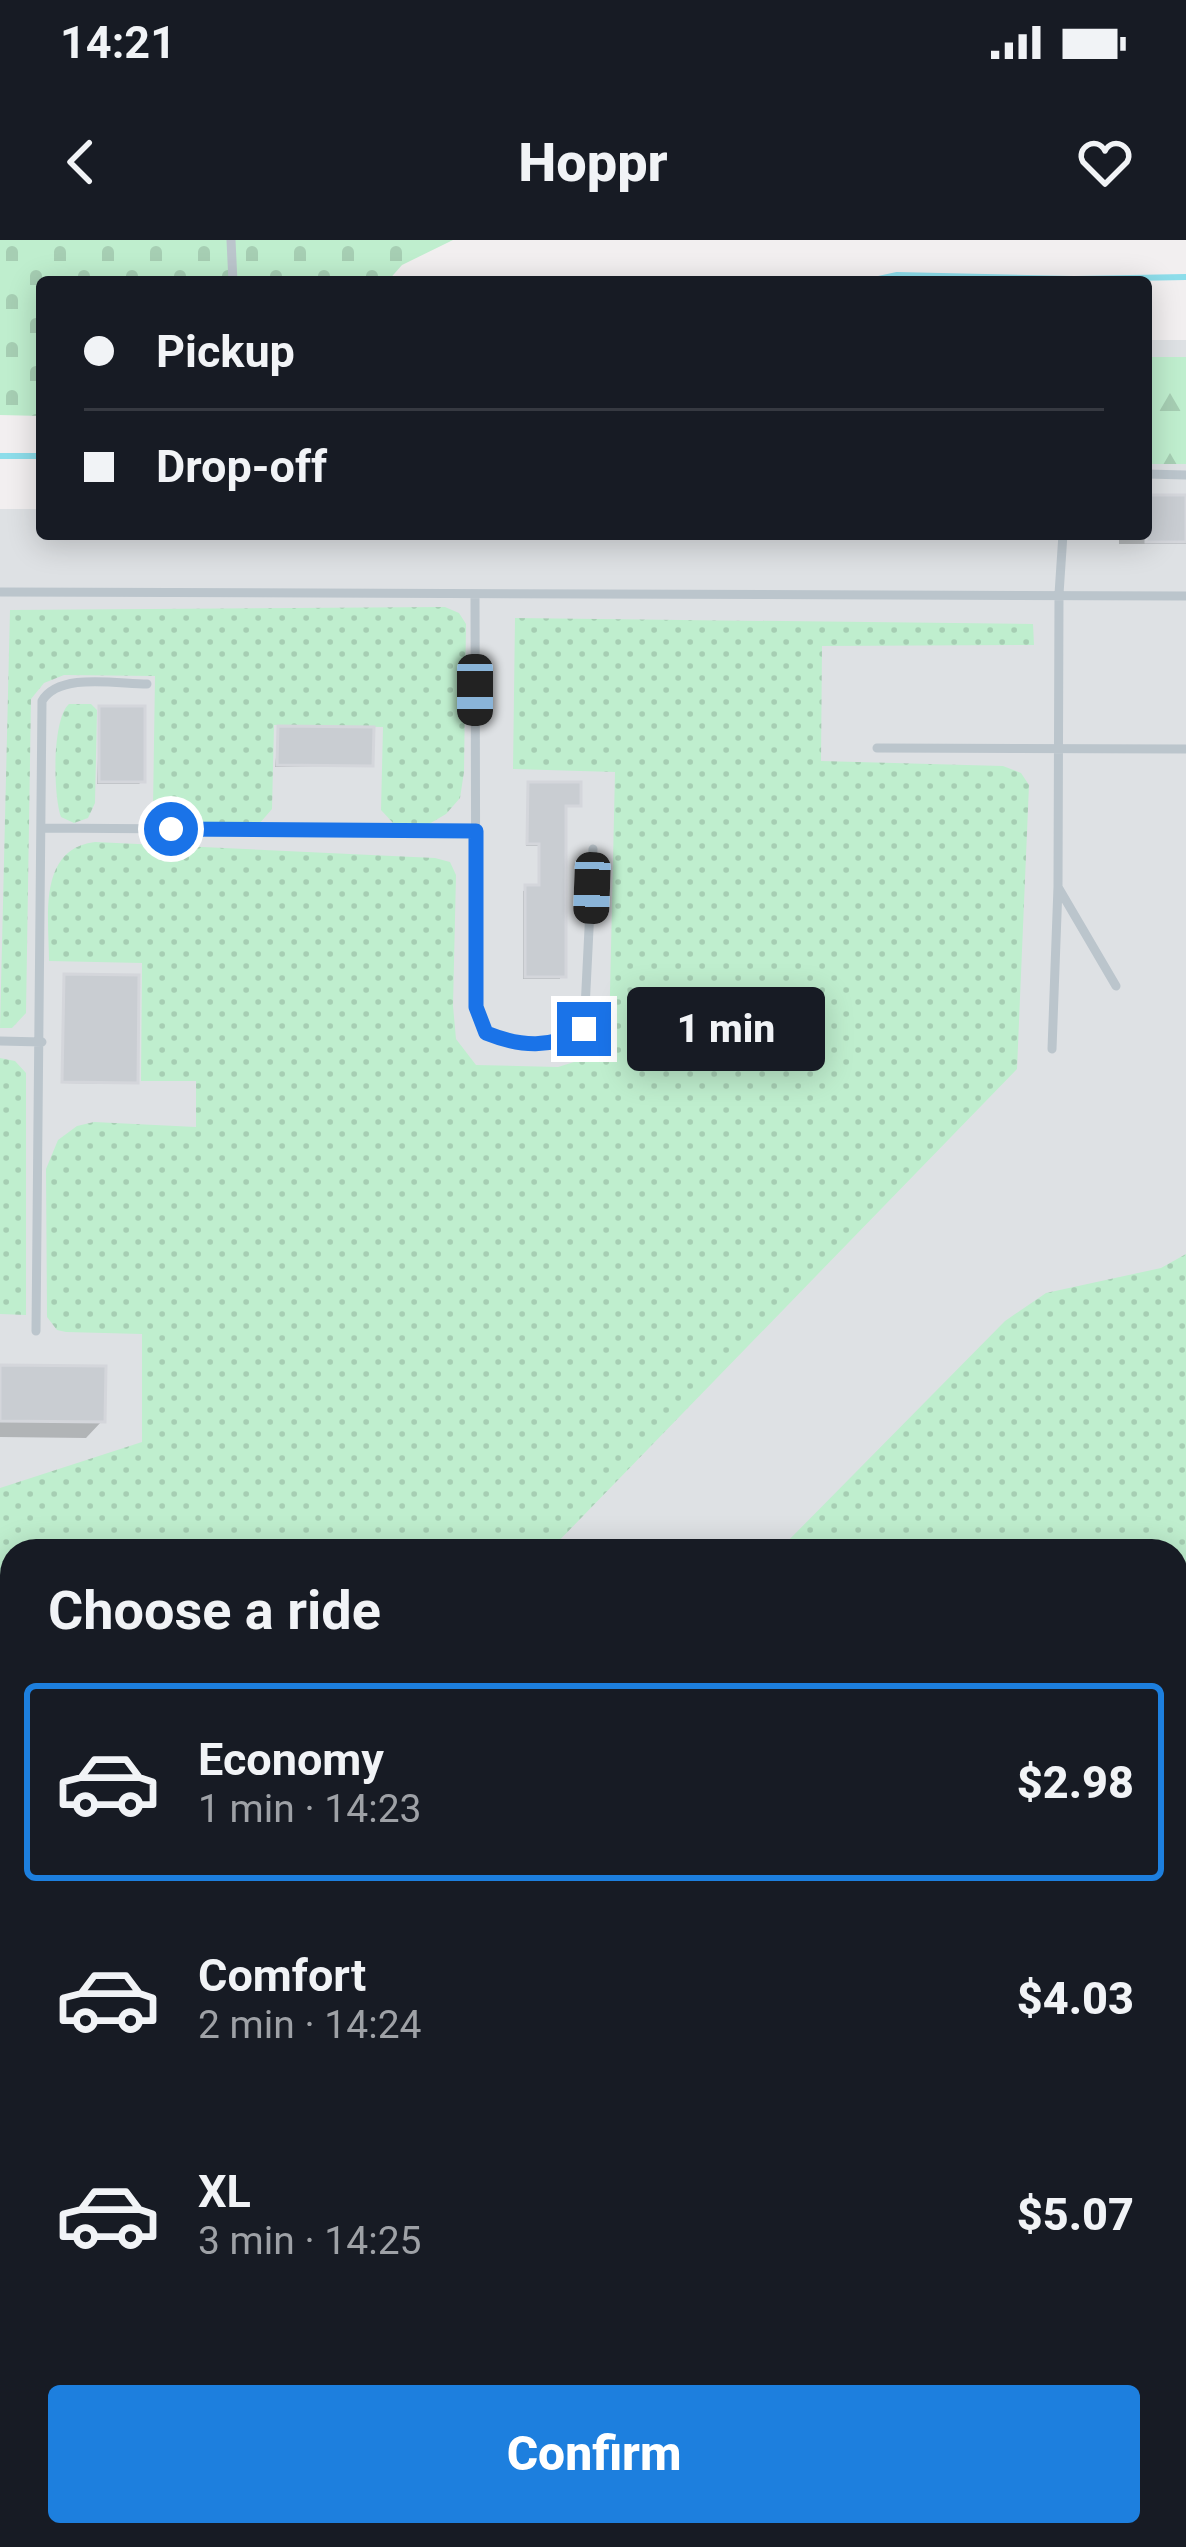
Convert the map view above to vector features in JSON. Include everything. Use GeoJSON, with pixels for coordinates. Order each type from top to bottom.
{"type":"FeatureCollection","features":[{"type":"Feature","properties":{"kind":"lane"},"geometry":{"type":"LineString","coordinates":[[231,240],[233,276]]}},
{"type":"Feature","properties":{"kind":"lane"},"geometry":{"type":"LineString","coordinates":[[1152,474],[1186,475]]}},
{"type":"Feature","properties":{"kind":"lane"},"geometry":{"type":"LineString","coordinates":[[1052,1049],[1063,540]]}},
{"type":"Feature","properties":{"kind":"lane"},"geometry":{"type":"LineString","coordinates":[[0,592],[1186,596]]}},
{"type":"Feature","properties":{"kind":"lane"},"geometry":{"type":"LineString","coordinates":[[475,596],[476,1007],[486,1033],[509,1042],[560,1044],[584,1029],[593,849]]}},
{"type":"Feature","properties":{"kind":"lane"},"geometry":{"type":"LineString","coordinates":[[36,1331],[42,1042],[41,712],[46,693],[62,684],[147,684]]}},
{"type":"Feature","properties":{"kind":"lane"},"geometry":{"type":"LineString","coordinates":[[877,748],[1186,749]]}},
{"type":"Feature","properties":{"kind":"lane"},"geometry":{"type":"LineString","coordinates":[[40,828],[476,831]]}},
{"type":"Feature","properties":{"kind":"lane"},"geometry":{"type":"LineString","coordinates":[[1058,887],[1116,986]]}},
{"type":"Feature","properties":{"kind":"lane"},"geometry":{"type":"LineString","coordinates":[[0,1041],[42,1042]]}},
{"type":"Feature","properties":{"kind":"shaded area"},"geometry":{"type":"Polygon","coordinates":[[[1152,340],[1186,340],[1186,1539],[0,1539],[0,509],[36,509],[36,540],[1152,540],[1152,340]]]}},
{"type":"Feature","properties":{"kind":"green space"},"geometry":{"type":"Polygon","coordinates":[[[0,240],[453,240],[402,265],[392,276],[36,276],[36,416],[0,415],[0,240]]]}},
{"type":"Feature","properties":{"kind":"green space"},"geometry":{"type":"Polygon","coordinates":[[[1152,357],[1186,357],[1186,464],[1152,464],[1152,357]]]}},
{"type":"Feature","properties":{"kind":"green space"},"geometry":{"type":"Polygon","coordinates":[[[445,607],[459,613],[466,624],[464,772],[460,798],[429,824],[394,824],[381,810],[383,727],[274,725],[272,809],[259,824],[170,823],[153,808],[155,676],[64,675],[44,683],[31,699],[26,1013],[12,1028],[0,1028],[10,610],[445,607]]]}},
{"type":"Feature","properties":{"kind":"green space"},"geometry":{"type":"Polygon","coordinates":[[[515,618],[1033,624],[1034,645],[822,646],[821,761],[1003,766],[1021,773],[1029,785],[1017,1069],[561,1539],[0,1539],[0,1488],[142,1442],[142,1334],[66,1332],[57,1330],[47,1317],[46,1169],[58,1140],[77,1126],[94,1122],[196,1127],[196,1081],[141,1081],[142,963],[49,961],[50,888],[63,858],[76,847],[95,842],[450,862],[456,875],[456,1039],[476,1065],[558,1067],[590,1057],[609,1036],[615,772],[513,769],[515,618]]]}},
{"type":"Feature","properties":{"kind":"green space"},"geometry":{"type":"Polygon","coordinates":[[[69,704],[91,704],[97,710],[95,803],[88,818],[74,823],[61,817],[56,776],[59,725],[69,704]]]}},
{"type":"Feature","properties":{"kind":"green space"},"geometry":{"type":"Polygon","coordinates":[[[0,1058],[15,1061],[26,1073],[26,1315],[0,1314],[0,1058]]]}},
{"type":"Feature","properties":{"kind":"green space"},"geometry":{"type":"Polygon","coordinates":[[[1186,1254],[1186,1539],[790,1539],[1005,1321],[1046,1293],[1161,1268],[1186,1254]]]}},
{"type":"Feature","properties":{"kind":"building"},"geometry":{"type":"Polygon","coordinates":[[[1152,495],[1186,495],[1186,542],[1146,542],[1152,540],[1152,495]]]}},
{"type":"Feature","properties":{"kind":"building"},"geometry":{"type":"Polygon","coordinates":[[[99,706],[145,706],[145,782],[99,782],[99,706]]]}},
{"type":"Feature","properties":{"kind":"building"},"geometry":{"type":"Polygon","coordinates":[[[278,726],[374,727],[373,766],[277,765],[278,726]]]}},
{"type":"Feature","properties":{"kind":"building"},"geometry":{"type":"Polygon","coordinates":[[[528,782],[581,782],[581,806],[566,806],[566,977],[525,977],[525,885],[539,885],[539,844],[527,844],[528,782]]]}},
{"type":"Feature","properties":{"kind":"building"},"geometry":{"type":"Polygon","coordinates":[[[64,974],[139,975],[138,1083],[62,1082],[64,974]]]}},
{"type":"Feature","properties":{"kind":"building"},"geometry":{"type":"Polygon","coordinates":[[[0,1365],[106,1366],[105,1422],[0,1421],[0,1365]]]}},
{"type":"Feature","properties":{"kind":"waterway"},"geometry":{"type":"LineString","coordinates":[[892,276],[941,276]]}},
{"type":"Feature","properties":{"kind":"waterway"},"geometry":{"type":"LineString","coordinates":[[1152,278],[1186,277]]}},
{"type":"Feature","properties":{"kind":"waterway"},"geometry":{"type":"LineString","coordinates":[[0,456],[36,456]]}},
{"type":"Feature","properties":{"kind":"route"},"geometry":{"type":"LineString","coordinates":[[171,829],[476,831],[476,1007],[486,1033],[509,1042],[560,1044],[584,1029]]}}]}
